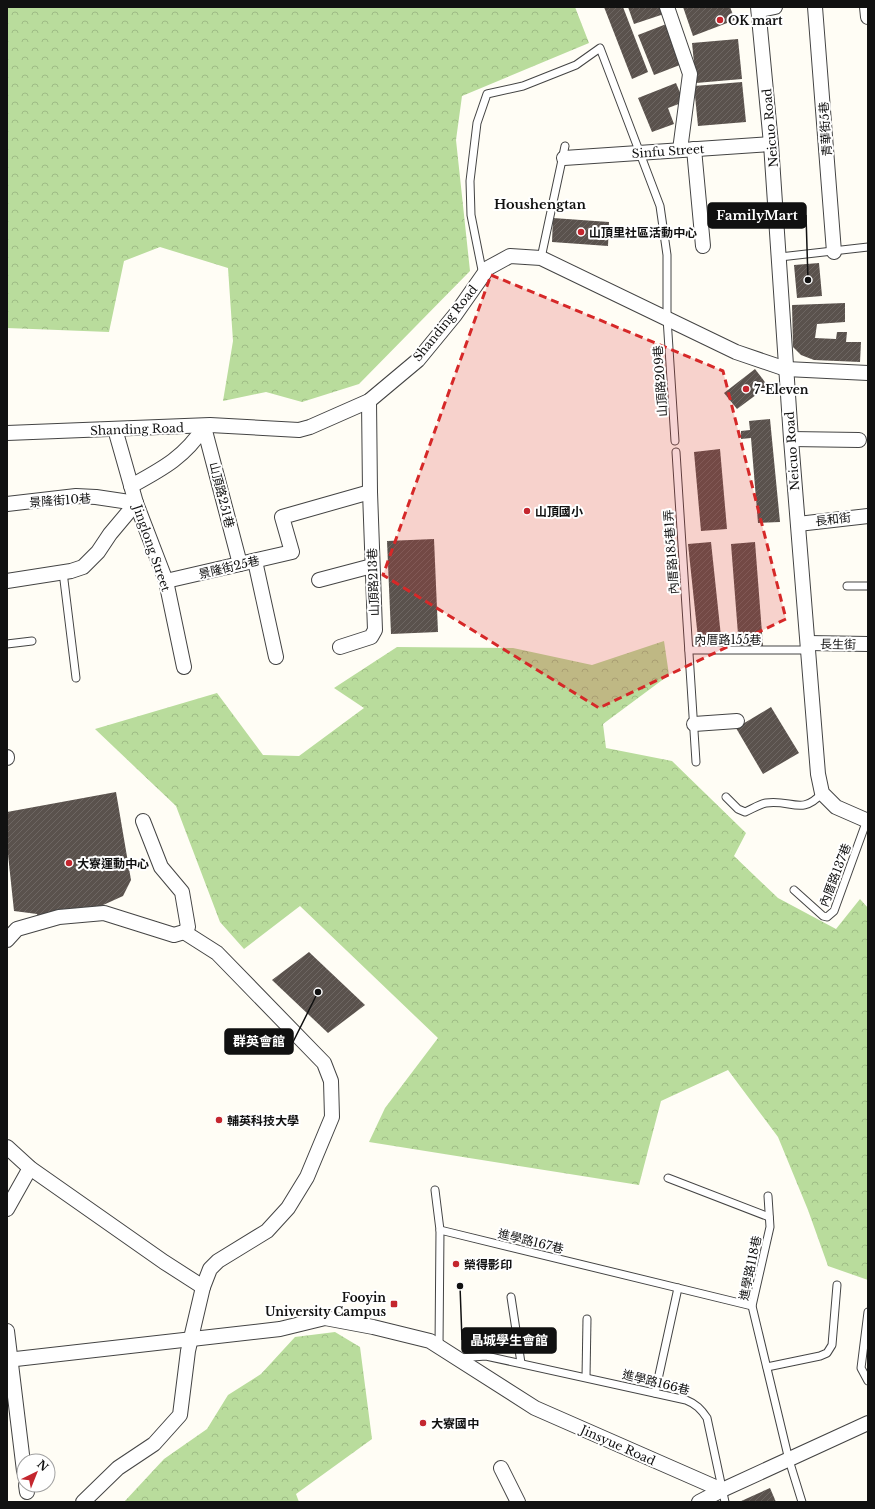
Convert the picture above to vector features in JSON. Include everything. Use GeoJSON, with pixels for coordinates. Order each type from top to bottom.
{"type":"FeatureCollection","features":[{"type":"Feature","properties":{"kind":"street"},"geometry":{"type":"LineString","coordinates":[[668,7],[690,74],[687,150],[703,246]]}},
{"type":"Feature","properties":{"kind":"street"},"geometry":{"type":"LineString","coordinates":[[759,8],[775,7]]}},
{"type":"Feature","properties":{"kind":"street","name":"青華街5巷"},"geometry":{"type":"LineString","coordinates":[[815,7],[834,252]]}},
{"type":"Feature","properties":{"kind":"street"},"geometry":{"type":"LineString","coordinates":[[867,7],[868,17]]}},
{"type":"Feature","properties":{"kind":"street","name":"Neicuo Road"},"geometry":{"type":"LineString","coordinates":[[759,8],[780,257],[791,439],[818,774],[822,793]]}},
{"type":"Feature","properties":{"kind":"street","name":"Sinfu Street"},"geometry":{"type":"LineString","coordinates":[[565,152],[639,154],[771,144]]}},
{"type":"Feature","properties":{"kind":"street","name":"Shanding Road"},"geometry":{"type":"LineString","coordinates":[[7,433],[204,427],[210,425],[299,430],[310,427],[369,401],[418,360],[455,315],[488,268],[510,256],[541,258],[736,352],[786,369],[868,373]]}},
{"type":"Feature","properties":{"kind":"street","name":"山頂路213巷"},"geometry":{"type":"LineString","coordinates":[[340,647],[374,635],[375,630],[370,492],[369,401]]}},
{"type":"Feature","properties":{"kind":"street"},"geometry":{"type":"LineString","coordinates":[[131,486],[170,465],[196,439],[204,427]]}},
{"type":"Feature","properties":{"kind":"street","name":"山頂路251巷"},"geometry":{"type":"LineString","coordinates":[[204,427],[240,564]]}},
{"type":"Feature","properties":{"kind":"street","name":"Jinglong Street"},"geometry":{"type":"LineString","coordinates":[[115,429],[136,503],[166,581],[184,668]]}},
{"type":"Feature","properties":{"kind":"street"},"geometry":{"type":"LineString","coordinates":[[791,439],[859,440]]}},
{"type":"Feature","properties":{"kind":"street","name":"景隆街25巷"},"geometry":{"type":"LineString","coordinates":[[166,581],[292,552],[282,517],[370,492]]}},
{"type":"Feature","properties":{"kind":"street","name":"景隆街10巷"},"geometry":{"type":"LineString","coordinates":[[7,504],[76,496],[96,497],[136,503]]}},
{"type":"Feature","properties":{"kind":"street"},"geometry":{"type":"LineString","coordinates":[[7,581],[63,572],[83,567],[91,561],[110,534],[136,503]]}},
{"type":"Feature","properties":{"kind":"street","name":"長和街"},"geometry":{"type":"LineString","coordinates":[[798,524],[868,516]]}},
{"type":"Feature","properties":{"kind":"street"},"geometry":{"type":"LineString","coordinates":[[255,561],[276,657]]}},
{"type":"Feature","properties":{"kind":"street"},"geometry":{"type":"LineString","coordinates":[[319,580],[372,566]]}},
{"type":"Feature","properties":{"kind":"street","name":"長生街"},"geometry":{"type":"LineString","coordinates":[[808,647],[868,644]]}},
{"type":"Feature","properties":{"kind":"street"},"geometry":{"type":"LineString","coordinates":[[694,724],[737,721]]}},
{"type":"Feature","properties":{"kind":"street"},"geometry":{"type":"LineString","coordinates":[[822,793],[836,807],[868,820]]}},
{"type":"Feature","properties":{"kind":"street"},"geometry":{"type":"LineString","coordinates":[[7,940],[17,929],[59,917],[104,913],[174,935],[184,932],[188,927],[182,892],[161,867],[144,821]]}},
{"type":"Feature","properties":{"kind":"street"},"geometry":{"type":"LineString","coordinates":[[83,1502],[118,1468],[154,1444],[180,1414],[191,1338],[203,1287],[210,1269],[218,1261],[267,1231],[288,1208],[307,1177],[332,1116],[331,1081],[324,1062],[218,953],[184,932]]}},
{"type":"Feature","properties":{"kind":"street"},"geometry":{"type":"LineString","coordinates":[[7,1146],[30,1168],[164,1262],[203,1287]]}},
{"type":"Feature","properties":{"kind":"street"},"geometry":{"type":"LineString","coordinates":[[7,1209],[30,1168]]}},
{"type":"Feature","properties":{"kind":"street","name":"Jinsyue Road"},"geometry":{"type":"LineString","coordinates":[[8,1360],[280,1329],[325,1318],[373,1327],[430,1341],[535,1408],[724,1496]]}},
{"type":"Feature","properties":{"kind":"street"},"geometry":{"type":"LineString","coordinates":[[7,1331],[8,1360],[21,1453]]}},
{"type":"Feature","properties":{"kind":"street"},"geometry":{"type":"LineString","coordinates":[[699,1502],[724,1496],[789,1460],[868,1423]]}},
{"type":"Feature","properties":{"kind":"street"},"geometry":{"type":"LineString","coordinates":[[501,1468],[518,1502]]}},
{"type":"Feature","properties":{"kind":"lane","name":"山頂路209巷"},"geometry":{"type":"LineString","coordinates":[[483,275],[471,215],[470,181],[477,123],[487,94],[523,86],[576,65],[600,48],[660,206],[667,255],[667,318],[675,442]]}},
{"type":"Feature","properties":{"kind":"lane"},"geometry":{"type":"LineString","coordinates":[[541,258],[565,152]]}},
{"type":"Feature","properties":{"kind":"lane"},"geometry":{"type":"LineString","coordinates":[[780,257],[868,247]]}},
{"type":"Feature","properties":{"kind":"lane","name":"內厝路185巷1弄"},"geometry":{"type":"LineString","coordinates":[[676,452],[689,650]]}},
{"type":"Feature","properties":{"kind":"lane"},"geometry":{"type":"LineString","coordinates":[[63,572],[76,678]]}},
{"type":"Feature","properties":{"kind":"lane"},"geometry":{"type":"LineString","coordinates":[[847,586],[868,586]]}},
{"type":"Feature","properties":{"kind":"lane"},"geometry":{"type":"LineString","coordinates":[[7,644],[32,640]]}},
{"type":"Feature","properties":{"kind":"lane","name":"內厝路155巷"},"geometry":{"type":"LineString","coordinates":[[696,762],[689,650],[808,647]]}},
{"type":"Feature","properties":{"kind":"lane"},"geometry":{"type":"LineString","coordinates":[[726,797],[738,809],[746,812],[765,803],[808,806],[822,793]]}},
{"type":"Feature","properties":{"kind":"lane","name":"內厝路137巷"},"geometry":{"type":"LineString","coordinates":[[794,890],[823,916],[827,917],[831,915],[834,911],[868,820]]}},
{"type":"Feature","properties":{"kind":"lane"},"geometry":{"type":"LineString","coordinates":[[668,1178],[769,1217]]}},
{"type":"Feature","properties":{"kind":"lane"},"geometry":{"type":"LineString","coordinates":[[435,1190],[440,1230],[439,1347]]}},
{"type":"Feature","properties":{"kind":"lane","name":"進學路118巷"},"geometry":{"type":"LineString","coordinates":[[768,1196],[770,1227],[752,1306],[789,1460],[802,1502]]}},
{"type":"Feature","properties":{"kind":"lane","name":"進學路167巷"},"geometry":{"type":"LineString","coordinates":[[440,1230],[678,1288]]}},
{"type":"Feature","properties":{"kind":"lane"},"geometry":{"type":"LineString","coordinates":[[767,1367],[820,1356],[827,1353],[832,1344],[837,1285]]}},
{"type":"Feature","properties":{"kind":"lane"},"geometry":{"type":"LineString","coordinates":[[655,1393],[678,1288],[752,1306]]}},
{"type":"Feature","properties":{"kind":"lane"},"geometry":{"type":"LineString","coordinates":[[511,1297],[521,1363]]}},
{"type":"Feature","properties":{"kind":"lane"},"geometry":{"type":"LineString","coordinates":[[868,1312],[861,1368],[868,1381]]}},
{"type":"Feature","properties":{"kind":"lane"},"geometry":{"type":"LineString","coordinates":[[586,1377],[587,1319]]}},
{"type":"Feature","properties":{"kind":"lane","name":"進學路166巷"},"geometry":{"type":"LineString","coordinates":[[457,1358],[486,1356],[686,1400],[701,1409],[707,1418],[724,1496]]}},
{"type":"Feature","properties":{"kind":"highlighted area"},"geometry":{"type":"Polygon","coordinates":[[[491,275],[723,371],[786,619],[599,708],[383,575],[491,275]]]}},
{"type":"Feature","properties":{"kind":"green space"},"geometry":{"type":"Polygon","coordinates":[[[7,7],[575,7],[589,43],[462,96],[456,140],[470,271],[359,384],[302,402],[266,392],[223,401],[233,341],[228,268],[160,247],[124,261],[109,332],[7,328],[7,7]]]}},
{"type":"Feature","properties":{"kind":"green space"},"geometry":{"type":"Polygon","coordinates":[[[664,641],[669,675],[603,724],[606,748],[672,761],[746,833],[734,856],[778,898],[836,929],[860,899],[868,908],[868,1280],[828,1266],[808,1210],[778,1137],[728,1070],[661,1101],[639,1185],[369,1142],[385,1108],[438,1038],[300,906],[244,949],[220,922],[176,806],[95,729],[217,693],[263,755],[299,756],[364,708],[334,688],[397,647],[513,648],[592,665],[664,641]]]}},
{"type":"Feature","properties":{"kind":"green space"},"geometry":{"type":"Polygon","coordinates":[[[335,1332],[360,1347],[372,1439],[296,1494],[299,1502],[124,1502],[164,1459],[207,1429],[228,1395],[261,1374],[295,1337],[335,1332]]]}},
{"type":"Feature","properties":{"kind":"building"},"geometry":{"type":"Polygon","coordinates":[[[604,7],[623,7],[648,72],[632,79],[604,7]]]}},
{"type":"Feature","properties":{"kind":"building"},"geometry":{"type":"Polygon","coordinates":[[[628,7],[662,7],[664,14],[634,24],[628,7]]]}},
{"type":"Feature","properties":{"kind":"building"},"geometry":{"type":"Polygon","coordinates":[[[683,7],[730,7],[735,20],[693,36],[683,7]]]}},
{"type":"Feature","properties":{"kind":"building"},"geometry":{"type":"Polygon","coordinates":[[[669,23],[685,63],[654,75],[638,35],[669,23]]]}},
{"type":"Feature","properties":{"kind":"building"},"geometry":{"type":"Polygon","coordinates":[[[738,39],[742,79],[696,83],[692,43],[738,39]]]}},
{"type":"Feature","properties":{"kind":"building"},"geometry":{"type":"Polygon","coordinates":[[[742,82],[746,122],[698,126],[694,86],[742,82]]]}},
{"type":"Feature","properties":{"kind":"building"},"geometry":{"type":"Polygon","coordinates":[[[676,83],[684,102],[668,108],[674,124],[652,132],[638,98],[676,83]]]}},
{"type":"Feature","properties":{"kind":"building","name":"山頂里社區活動中心"},"geometry":{"type":"Polygon","coordinates":[[[553,218],[609,222],[608,246],[552,242],[553,218]]]}},
{"type":"Feature","properties":{"kind":"building"},"geometry":{"type":"Polygon","coordinates":[[[819,263],[822,296],[797,298],[794,265],[819,263]]]}},
{"type":"Feature","properties":{"kind":"building"},"geometry":{"type":"Polygon","coordinates":[[[845,303],[845,322],[817,324],[815,338],[836,339],[837,332],[847,332],[846,342],[861,342],[860,362],[814,360],[801,355],[793,347],[792,305],[845,303]]]}},
{"type":"Feature","properties":{"kind":"building","name":"7-Eleven"},"geometry":{"type":"Polygon","coordinates":[[[755,369],[768,386],[737,409],[724,393],[755,369]]]}},
{"type":"Feature","properties":{"kind":"building"},"geometry":{"type":"Polygon","coordinates":[[[770,419],[780,522],[758,523],[751,438],[741,439],[741,431],[750,430],[749,421],[770,419]]]}},
{"type":"Feature","properties":{"kind":"building"},"geometry":{"type":"Polygon","coordinates":[[[720,449],[727,529],[701,531],[694,452],[720,449]]]}},
{"type":"Feature","properties":{"kind":"building"},"geometry":{"type":"Polygon","coordinates":[[[434,539],[438,632],[391,634],[387,541],[434,539]]]}},
{"type":"Feature","properties":{"kind":"building"},"geometry":{"type":"Polygon","coordinates":[[[711,542],[722,646],[699,648],[688,544],[711,542]]]}},
{"type":"Feature","properties":{"kind":"building"},"geometry":{"type":"Polygon","coordinates":[[[755,542],[763,646],[739,647],[731,544],[755,542]]]}},
{"type":"Feature","properties":{"kind":"building"},"geometry":{"type":"Polygon","coordinates":[[[771,707],[799,753],[763,774],[736,728],[771,707]]]}},
{"type":"Feature","properties":{"kind":"building","name":"大寮運動中心"},"geometry":{"type":"Polygon","coordinates":[[[116,792],[131,880],[123,896],[101,906],[39,920],[37,914],[14,911],[7,845],[7,812],[116,792]]]}},
{"type":"Feature","properties":{"kind":"building"},"geometry":{"type":"Polygon","coordinates":[[[309,952],[365,1005],[328,1033],[272,980],[309,952]]]}},
{"type":"Feature","properties":{"kind":"building"},"geometry":{"type":"Polygon","coordinates":[[[770,1488],[776,1502],[739,1502],[770,1488]]]}},
{"type":"Feature","properties":{"kind":"place","name":"OK mart"},"geometry":{"type":"Point","coordinates":[720,20]}},
{"type":"Feature","properties":{"kind":"place","name":"山頂里社區活動中心"},"geometry":{"type":"Point","coordinates":[581,232]}},
{"type":"Feature","properties":{"kind":"place","name":"FamilyMart"},"geometry":{"type":"Point","coordinates":[808,280]}},
{"type":"Feature","properties":{"kind":"place","name":"7-Eleven"},"geometry":{"type":"Point","coordinates":[746,389]}},
{"type":"Feature","properties":{"kind":"place","name":"山頂國小"},"geometry":{"type":"Point","coordinates":[527,511]}},
{"type":"Feature","properties":{"kind":"place","name":"大寮運動中心"},"geometry":{"type":"Point","coordinates":[69,863]}},
{"type":"Feature","properties":{"kind":"place","name":"群英會館"},"geometry":{"type":"Point","coordinates":[318,992]}},
{"type":"Feature","properties":{"kind":"place","name":"輔英科技大學"},"geometry":{"type":"Point","coordinates":[219,1120]}},
{"type":"Feature","properties":{"kind":"place","name":"榮得影印"},"geometry":{"type":"Point","coordinates":[456,1264]}},
{"type":"Feature","properties":{"kind":"place","name":"晶城學生會館"},"geometry":{"type":"Point","coordinates":[460,1286]}},
{"type":"Feature","properties":{"kind":"place","name":"Fooyin University Campus"},"geometry":{"type":"Point","coordinates":[394,1304]}},
{"type":"Feature","properties":{"kind":"place","name":"大寮國中"},"geometry":{"type":"Point","coordinates":[423,1423]}},
{"type":"Feature","properties":{"kind":"district","name":"Houshengtan"},"geometry":{"type":"Point","coordinates":[540,204]}}]}
